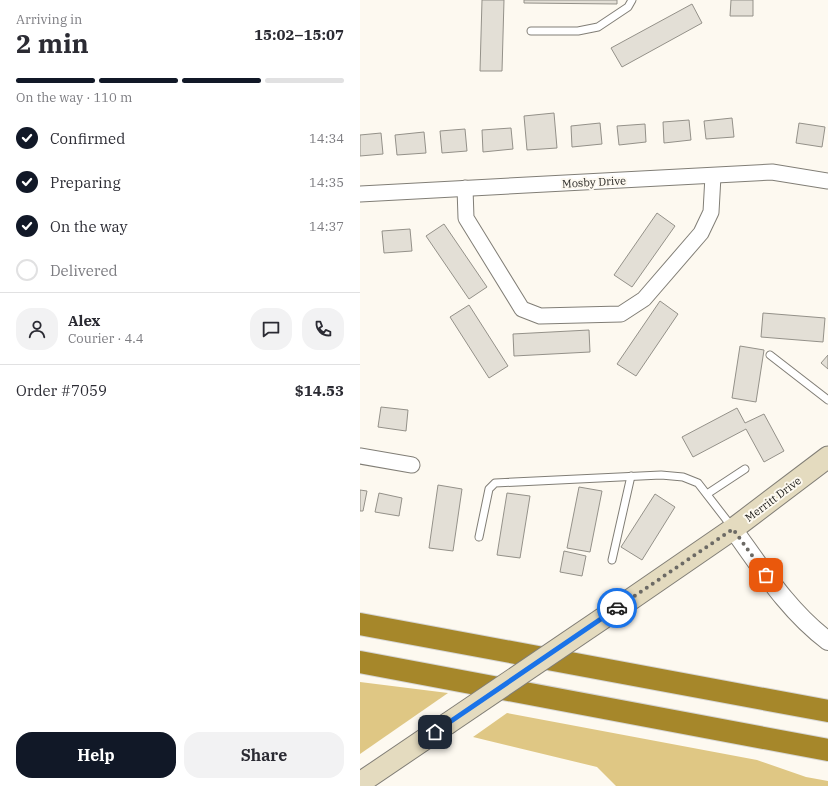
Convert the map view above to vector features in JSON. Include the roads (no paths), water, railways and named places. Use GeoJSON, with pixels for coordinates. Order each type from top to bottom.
{"type":"FeatureCollection","features":[{"type":"Feature","properties":{"kind":"highway"},"geometry":{"type":"LineString","coordinates":[[360,624],[828,710]]}},
{"type":"Feature","properties":{"kind":"highway"},"geometry":{"type":"LineString","coordinates":[[360,662],[828,750]]}},
{"type":"Feature","properties":{"kind":"main road","name":"Merritt Drive"},"geometry":{"type":"LineString","coordinates":[[360,782],[733,529],[828,457]]}},
{"type":"Feature","properties":{"kind":"street","name":"Mosby Drive"},"geometry":{"type":"LineString","coordinates":[[360,194],[772,172],[828,181]]}},
{"type":"Feature","properties":{"kind":"street"},"geometry":{"type":"LineString","coordinates":[[465,188],[466,218],[522,309],[540,316],[621,314],[644,300],[701,233],[711,212],[713,176]]}},
{"type":"Feature","properties":{"kind":"street"},"geometry":{"type":"LineString","coordinates":[[360,456],[412,465]]}},
{"type":"Feature","properties":{"kind":"street"},"geometry":{"type":"LineString","coordinates":[[733,529],[782,597],[813,630],[828,641]]}},
{"type":"Feature","properties":{"kind":"lane"},"geometry":{"type":"LineString","coordinates":[[531,31],[578,31],[598,27],[628,7],[632,0]]}},
{"type":"Feature","properties":{"kind":"lane"},"geometry":{"type":"LineString","coordinates":[[770,355],[828,400]]}},
{"type":"Feature","properties":{"kind":"lane"},"geometry":{"type":"LineString","coordinates":[[707,494],[745,469]]}},
{"type":"Feature","properties":{"kind":"lane"},"geometry":{"type":"LineString","coordinates":[[479,537],[489,489],[495,483],[661,475],[683,477],[698,483],[733,529]]}},
{"type":"Feature","properties":{"kind":"lane"},"geometry":{"type":"LineString","coordinates":[[612,560],[631,476]]}}]}
